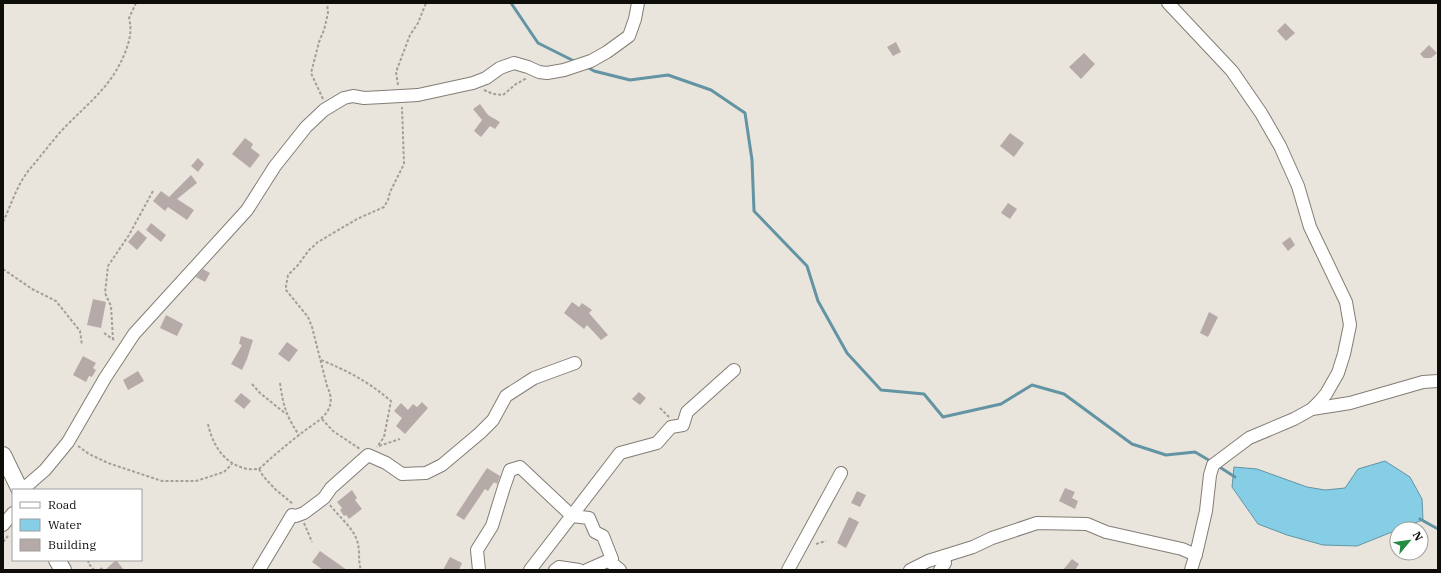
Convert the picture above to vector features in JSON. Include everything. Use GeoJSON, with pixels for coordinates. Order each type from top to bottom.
{"type":"FeatureCollection","features":[{"type":"Feature","properties":{"kind":"main road"},"geometry":{"type":"LineString","coordinates":[[3,455],[20,489]]}},
{"type":"Feature","properties":{"kind":"main road"},"geometry":{"type":"LineString","coordinates":[[58,561],[63,570]]}},
{"type":"Feature","properties":{"kind":"street"},"geometry":{"type":"LineString","coordinates":[[22,489],[45,470],[68,442],[105,378],[134,334],[247,210],[274,166],[316,116],[329,106],[344,98],[353,96],[364,98],[418,95],[473,83],[486,78],[500,68],[514,63],[547,73],[564,70],[591,61],[607,52],[629,36],[635,19],[638,3]]}},
{"type":"Feature","properties":{"kind":"street"},"geometry":{"type":"LineString","coordinates":[[1168,3],[1232,71],[1261,113],[1280,146],[1298,186],[1310,227],[1346,302],[1350,324],[1338,373],[1326,394],[1312,409],[1294,419],[1249,438],[1213,465],[1210,476],[1206,510],[1196,555],[1191,570]]}},
{"type":"Feature","properties":{"kind":"street"},"geometry":{"type":"LineString","coordinates":[[259,570],[292,515],[304,513],[324,498],[331,488],[368,455],[386,463],[402,474],[426,473],[442,465],[480,433],[493,420],[506,396],[534,378],[575,363]]}},
{"type":"Feature","properties":{"kind":"street"},"geometry":{"type":"LineString","coordinates":[[530,570],[620,453],[657,443],[671,427],[683,425],[687,412],[734,370]]}},
{"type":"Feature","properties":{"kind":"street"},"geometry":{"type":"LineString","coordinates":[[1312,409],[1350,403],[1423,382],[1438,381]]}},
{"type":"Feature","properties":{"kind":"street"},"geometry":{"type":"LineString","coordinates":[[479,570],[477,550],[492,526],[510,470],[520,467],[572,516],[589,518],[595,532],[603,536],[612,559],[587,570]]}},
{"type":"Feature","properties":{"kind":"street"},"geometry":{"type":"LineString","coordinates":[[788,570],[841,473]]}},
{"type":"Feature","properties":{"kind":"street"},"geometry":{"type":"LineString","coordinates":[[3,525],[12,514]]}},
{"type":"Feature","properties":{"kind":"street"},"geometry":{"type":"LineString","coordinates":[[910,570],[928,561],[973,547],[992,538],[1037,523],[1087,524],[1106,532],[1182,549],[1196,555]]}},
{"type":"Feature","properties":{"kind":"street"},"geometry":{"type":"LineString","coordinates":[[940,570],[945,562],[944,556]]}},
{"type":"Feature","properties":{"kind":"street"},"geometry":{"type":"LineString","coordinates":[[609,561],[620,570]]}},
{"type":"Feature","properties":{"kind":"street"},"geometry":{"type":"LineString","coordinates":[[555,570],[559,567],[579,570]]}},
{"type":"Feature","properties":{"kind":"path"},"geometry":{"type":"LineString","coordinates":[[3,222],[18,188],[28,172],[68,124],[96,97],[120,66],[130,40],[132,27],[129,18],[136,3]]}},
{"type":"Feature","properties":{"kind":"path"},"geometry":{"type":"LineString","coordinates":[[327,3],[328,13],[324,30],[315,53],[311,73],[321,97],[329,106]]}},
{"type":"Feature","properties":{"kind":"path"},"geometry":{"type":"LineString","coordinates":[[208,424],[210,434],[224,457],[232,464],[244,468],[259,469],[299,435],[322,419],[332,402],[331,394],[327,386],[312,327],[308,317],[286,290],[288,275],[298,265],[309,250],[318,242],[357,219],[384,207],[388,200],[390,192],[404,164],[401,96],[396,72],[410,35],[418,23],[426,3]]}},
{"type":"Feature","properties":{"kind":"path"},"geometry":{"type":"LineString","coordinates":[[473,83],[477,88],[493,94],[503,95],[535,70]]}},
{"type":"Feature","properties":{"kind":"path"},"geometry":{"type":"LineString","coordinates":[[113,340],[110,306],[105,293],[108,266],[129,235],[153,191]]}},
{"type":"Feature","properties":{"kind":"path"},"geometry":{"type":"LineString","coordinates":[[3,268],[32,289],[56,301],[80,331],[82,345]]}},
{"type":"Feature","properties":{"kind":"path"},"geometry":{"type":"LineString","coordinates":[[104,333],[124,348]]}},
{"type":"Feature","properties":{"kind":"path"},"geometry":{"type":"LineString","coordinates":[[320,360],[346,370],[377,388],[391,401],[384,437],[378,447]]}},
{"type":"Feature","properties":{"kind":"path"},"geometry":{"type":"LineString","coordinates":[[280,383],[283,403],[287,415],[299,435]]}},
{"type":"Feature","properties":{"kind":"path"},"geometry":{"type":"LineString","coordinates":[[252,384],[260,393],[287,415]]}},
{"type":"Feature","properties":{"kind":"path"},"geometry":{"type":"LineString","coordinates":[[322,419],[324,423],[333,431],[368,455],[378,447],[400,439]]}},
{"type":"Feature","properties":{"kind":"path"},"geometry":{"type":"LineString","coordinates":[[68,442],[72,442],[89,454],[108,463],[162,481],[196,481],[224,472],[232,464]]}},
{"type":"Feature","properties":{"kind":"path"},"geometry":{"type":"LineString","coordinates":[[259,469],[263,476],[275,489],[292,502],[304,522],[312,542]]}},
{"type":"Feature","properties":{"kind":"path"},"geometry":{"type":"LineString","coordinates":[[324,498],[353,532],[358,544],[359,566],[361,570]]}},
{"type":"Feature","properties":{"kind":"path"},"geometry":{"type":"LineString","coordinates":[[89,561],[88,563],[94,570]]}},
{"type":"Feature","properties":{"kind":"water"},"geometry":{"type":"Polygon","coordinates":[[[1385,461],[1410,477],[1422,499],[1423,520],[1389,521],[1389,533],[1357,546],[1323,545],[1287,535],[1258,524],[1232,487],[1234,467],[1257,469],[1307,487],[1325,490],[1345,488],[1358,469],[1385,461]]]}},
{"type":"Feature","properties":{"kind":"building"},"geometry":{"type":"Polygon","coordinates":[[[1285,23],[1295,33],[1286,41],[1277,31],[1285,23]]]}},
{"type":"Feature","properties":{"kind":"building"},"geometry":{"type":"Polygon","coordinates":[[[896,42],[901,52],[893,56],[887,47],[896,42]]]}},
{"type":"Feature","properties":{"kind":"building"},"geometry":{"type":"Polygon","coordinates":[[[1429,45],[1437,53],[1431,58],[1424,58],[1420,54],[1429,45]]]}},
{"type":"Feature","properties":{"kind":"building"},"geometry":{"type":"Polygon","coordinates":[[[1084,53],[1095,64],[1081,79],[1069,67],[1084,53]]]}},
{"type":"Feature","properties":{"kind":"building"},"geometry":{"type":"Polygon","coordinates":[[[480,104],[488,115],[500,122],[495,129],[490,126],[481,137],[474,131],[482,120],[473,109],[480,104]]]}},
{"type":"Feature","properties":{"kind":"building"},"geometry":{"type":"Polygon","coordinates":[[[1010,133],[1024,143],[1014,157],[1000,146],[1010,133]]]}},
{"type":"Feature","properties":{"kind":"building"},"geometry":{"type":"Polygon","coordinates":[[[245,138],[253,144],[251,148],[260,155],[250,168],[232,154],[245,138]]]}},
{"type":"Feature","properties":{"kind":"building"},"geometry":{"type":"Polygon","coordinates":[[[198,158],[204,164],[198,172],[191,166],[198,158]]]}},
{"type":"Feature","properties":{"kind":"building"},"geometry":{"type":"Polygon","coordinates":[[[191,175],[197,183],[177,199],[194,210],[187,220],[168,207],[165,211],[153,201],[161,191],[169,197],[191,175]]]}},
{"type":"Feature","properties":{"kind":"building"},"geometry":{"type":"Polygon","coordinates":[[[1008,203],[1017,209],[1010,219],[1001,213],[1008,203]]]}},
{"type":"Feature","properties":{"kind":"building"},"geometry":{"type":"Polygon","coordinates":[[[151,223],[166,235],[161,242],[146,230],[151,223]]]}},
{"type":"Feature","properties":{"kind":"building"},"geometry":{"type":"Polygon","coordinates":[[[138,230],[147,238],[137,250],[128,242],[138,230]]]}},
{"type":"Feature","properties":{"kind":"building"},"geometry":{"type":"Polygon","coordinates":[[[1290,237],[1295,245],[1288,251],[1282,243],[1290,237]]]}},
{"type":"Feature","properties":{"kind":"building"},"geometry":{"type":"Polygon","coordinates":[[[203,269],[210,273],[205,282],[196,277],[203,269]]]}},
{"type":"Feature","properties":{"kind":"building"},"geometry":{"type":"Polygon","coordinates":[[[93,299],[106,302],[101,328],[87,325],[93,299]]]}},
{"type":"Feature","properties":{"kind":"building"},"geometry":{"type":"Polygon","coordinates":[[[572,302],[579,307],[582,303],[592,310],[589,313],[608,335],[601,340],[587,325],[584,329],[564,313],[572,302]]]}},
{"type":"Feature","properties":{"kind":"building"},"geometry":{"type":"Polygon","coordinates":[[[1209,312],[1218,317],[1208,337],[1200,333],[1209,312]]]}},
{"type":"Feature","properties":{"kind":"building"},"geometry":{"type":"Polygon","coordinates":[[[166,315],[183,324],[177,336],[160,328],[166,315]]]}},
{"type":"Feature","properties":{"kind":"building"},"geometry":{"type":"Polygon","coordinates":[[[241,336],[253,340],[242,370],[231,364],[242,345],[239,344],[241,336]]]}},
{"type":"Feature","properties":{"kind":"building"},"geometry":{"type":"Polygon","coordinates":[[[287,342],[298,350],[289,362],[278,354],[287,342]]]}},
{"type":"Feature","properties":{"kind":"building"},"geometry":{"type":"Polygon","coordinates":[[[83,356],[96,363],[93,368],[96,370],[92,377],[89,376],[86,382],[73,375],[83,356]]]}},
{"type":"Feature","properties":{"kind":"building"},"geometry":{"type":"Polygon","coordinates":[[[138,371],[144,381],[128,390],[123,380],[138,371]]]}},
{"type":"Feature","properties":{"kind":"building"},"geometry":{"type":"Polygon","coordinates":[[[639,392],[646,398],[640,405],[632,399],[639,392]]]}},
{"type":"Feature","properties":{"kind":"building"},"geometry":{"type":"Polygon","coordinates":[[[241,393],[251,401],[244,409],[234,401],[241,393]]]}},
{"type":"Feature","properties":{"kind":"building"},"geometry":{"type":"Polygon","coordinates":[[[422,402],[428,408],[405,434],[396,426],[402,418],[394,411],[401,403],[408,410],[413,404],[417,407],[422,402]]]}},
{"type":"Feature","properties":{"kind":"building"},"geometry":{"type":"Polygon","coordinates":[[[487,468],[500,476],[497,484],[494,482],[488,491],[485,489],[464,520],[456,515],[487,468]]]}},
{"type":"Feature","properties":{"kind":"building"},"geometry":{"type":"Polygon","coordinates":[[[1065,488],[1075,492],[1072,498],[1078,501],[1075,509],[1059,501],[1065,488]]]}},
{"type":"Feature","properties":{"kind":"building"},"geometry":{"type":"Polygon","coordinates":[[[352,490],[357,498],[355,500],[362,509],[349,519],[346,515],[344,516],[340,510],[342,508],[337,502],[352,490]]]}},
{"type":"Feature","properties":{"kind":"building"},"geometry":{"type":"Polygon","coordinates":[[[857,491],[866,495],[860,507],[851,503],[857,491]]]}},
{"type":"Feature","properties":{"kind":"building"},"geometry":{"type":"Polygon","coordinates":[[[849,517],[859,522],[846,548],[837,543],[849,517]]]}},
{"type":"Feature","properties":{"kind":"building"},"geometry":{"type":"Polygon","coordinates":[[[320,551],[347,570],[323,570],[312,562],[320,551]]]}},
{"type":"Feature","properties":{"kind":"building"},"geometry":{"type":"Polygon","coordinates":[[[450,557],[462,563],[459,570],[443,570],[450,557]]]}},
{"type":"Feature","properties":{"kind":"building"},"geometry":{"type":"Polygon","coordinates":[[[1072,559],[1079,564],[1075,570],[1063,570],[1072,559]]]}},
{"type":"Feature","properties":{"kind":"building"},"geometry":{"type":"Polygon","coordinates":[[[117,561],[124,570],[105,570],[117,561]]]}},
{"type":"Feature","properties":{"kind":"waterway"},"geometry":{"type":"LineString","coordinates":[[511,3],[538,43],[576,62]]}},
{"type":"Feature","properties":{"kind":"waterway"},"geometry":{"type":"LineString","coordinates":[[587,67],[594,71],[630,80],[668,75],[711,90],[745,113],[752,160],[754,211],[807,266],[818,301],[847,353],[881,390],[924,394],[943,417],[1001,404],[1032,385],[1064,394],[1132,444],[1166,455],[1195,452],[1212,462]]}},
{"type":"Feature","properties":{"kind":"waterway"},"geometry":{"type":"LineString","coordinates":[[1218,466],[1235,477]]}},
{"type":"Feature","properties":{"kind":"waterway"},"geometry":{"type":"LineString","coordinates":[[1420,519],[1438,529]]}}]}
